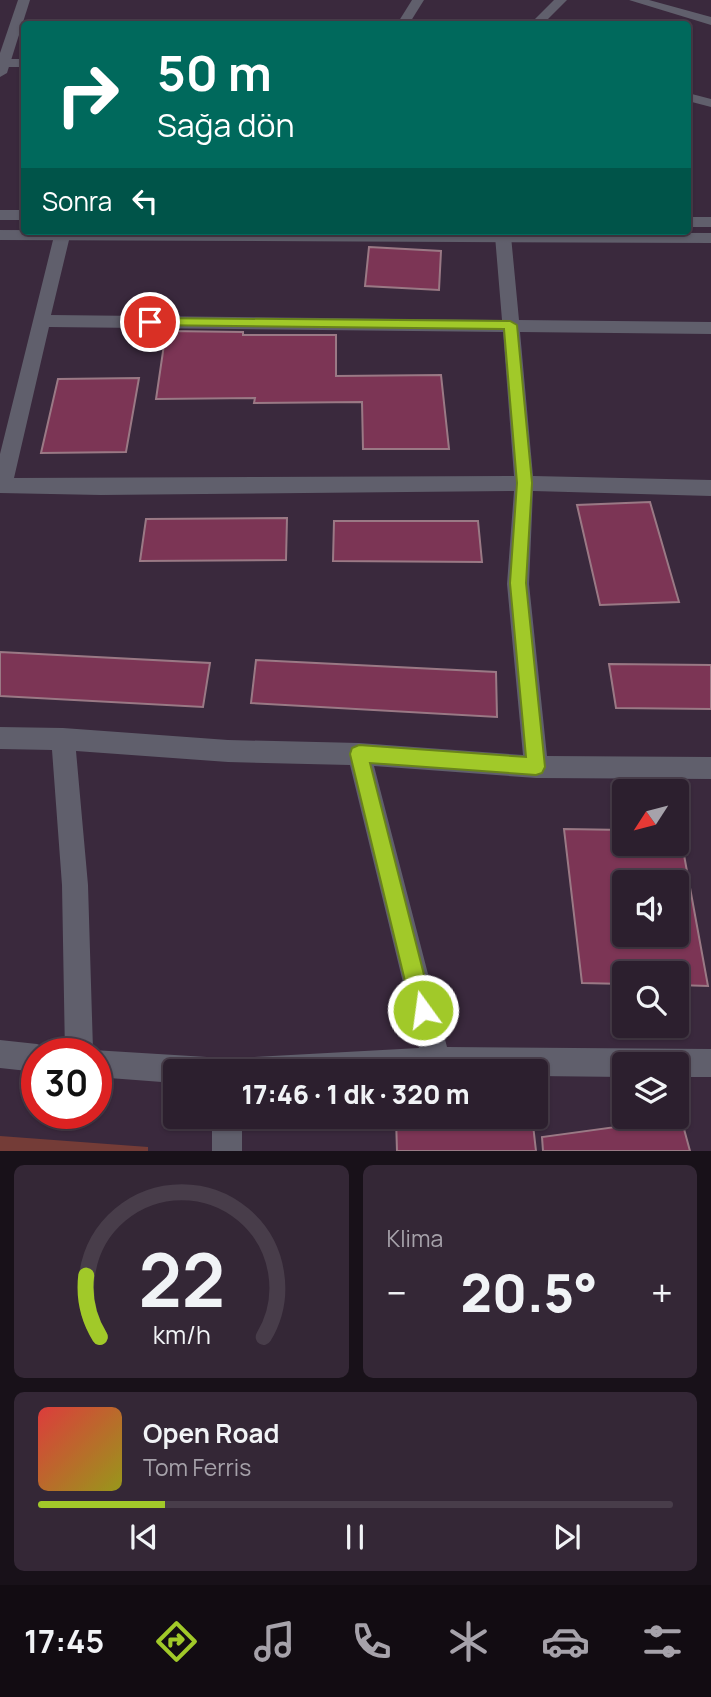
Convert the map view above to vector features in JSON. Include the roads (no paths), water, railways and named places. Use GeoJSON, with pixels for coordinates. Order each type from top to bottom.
{"type":"FeatureCollection","features":[{"type":"Feature","properties":{"kind":"street"},"geometry":{"type":"LineString","coordinates":[[21,63],[1,66],[24,0]]}},
{"type":"Feature","properties":{"kind":"street"},"geometry":{"type":"LineString","coordinates":[[405,21],[418,0]]}},
{"type":"Feature","properties":{"kind":"street"},"geometry":{"type":"LineString","coordinates":[[539,21],[561,0]]}},
{"type":"Feature","properties":{"kind":"street"},"geometry":{"type":"LineString","coordinates":[[635,0],[711,21]]}},
{"type":"Feature","properties":{"kind":"street"},"geometry":{"type":"LineString","coordinates":[[691,98],[711,103]]}},
{"type":"Feature","properties":{"kind":"street"},"geometry":{"type":"LineString","coordinates":[[0,215],[21,215]]}},
{"type":"Feature","properties":{"kind":"street"},"geometry":{"type":"LineString","coordinates":[[691,222],[711,222]]}},
{"type":"Feature","properties":{"kind":"street"},"geometry":{"type":"LineString","coordinates":[[0,235],[711,238]]}},
{"type":"Feature","properties":{"kind":"street"},"geometry":{"type":"LineString","coordinates":[[62,236],[1,485],[101,487],[524,483],[711,488]]}},
{"type":"Feature","properties":{"kind":"street"},"geometry":{"type":"LineString","coordinates":[[503,236],[524,483],[518,583],[536,767]]}},
{"type":"Feature","properties":{"kind":"street"},"geometry":{"type":"LineString","coordinates":[[41,321],[711,328]]}},
{"type":"Feature","properties":{"kind":"street"},"geometry":{"type":"LineString","coordinates":[[0,737],[228,751],[359,754],[536,767],[711,768]]}},
{"type":"Feature","properties":{"kind":"street"},"geometry":{"type":"LineString","coordinates":[[63,739],[75,885],[79,1038]]}},
{"type":"Feature","properties":{"kind":"street"},"geometry":{"type":"LineString","coordinates":[[359,754],[435,1059]]}},
{"type":"Feature","properties":{"kind":"street"},"geometry":{"type":"LineString","coordinates":[[0,1054],[21,1056]]}},
{"type":"Feature","properties":{"kind":"street"},"geometry":{"type":"LineString","coordinates":[[548,1062],[711,1063]]}},
{"type":"Feature","properties":{"kind":"street"},"geometry":{"type":"LineString","coordinates":[[112,1064],[163,1068]]}},
{"type":"Feature","properties":{"kind":"street"},"geometry":{"type":"LineString","coordinates":[[227,1129],[228,1151]]}}]}
